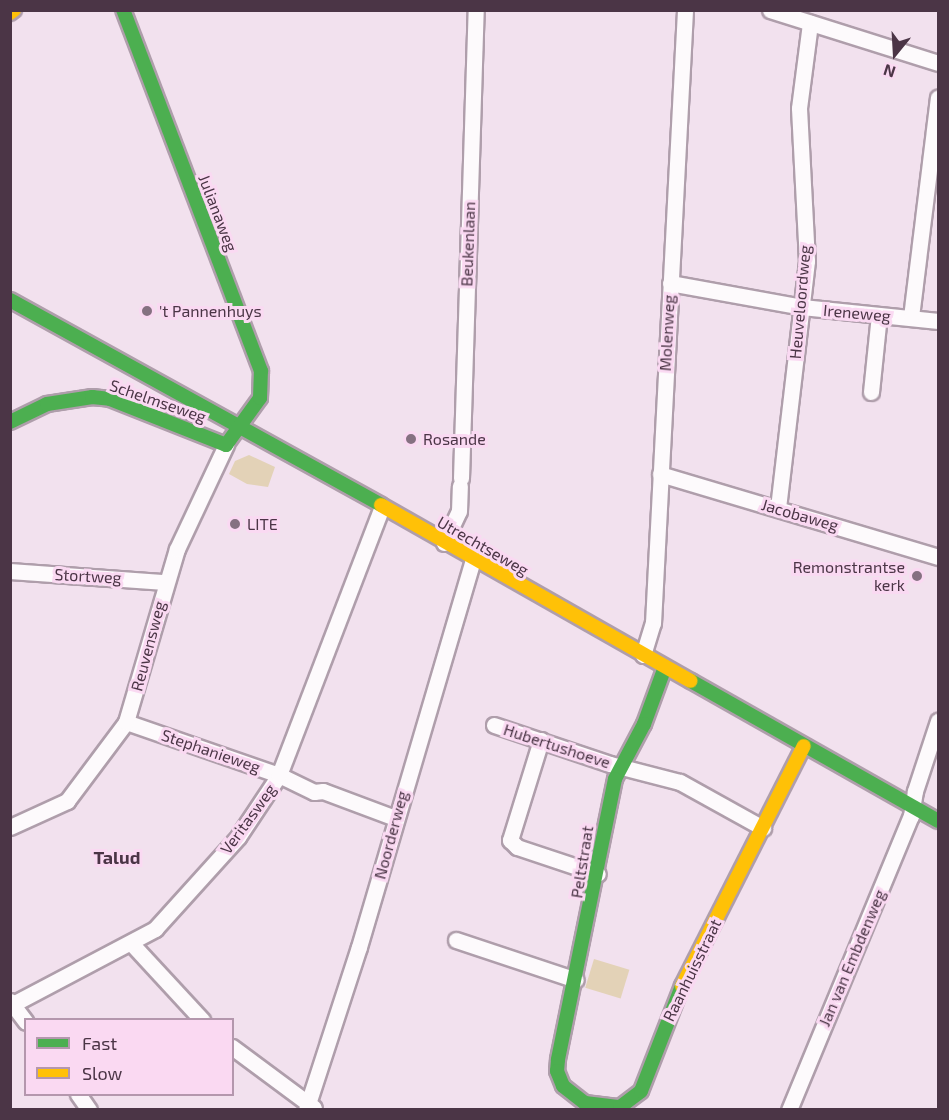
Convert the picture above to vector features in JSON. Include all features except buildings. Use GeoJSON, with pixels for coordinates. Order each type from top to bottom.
{"type":"FeatureCollection","features":[{"type":"Feature","properties":{"kind":"street","name":"Julianaweg"},"geometry":{"type":"LineString","coordinates":[[123,10],[261,371],[260,398],[243,427]]}},
{"type":"Feature","properties":{"kind":"street","name":"Beukenlaan"},"geometry":{"type":"LineString","coordinates":[[444,543],[459,511],[476,10]]}},
{"type":"Feature","properties":{"kind":"street","name":"Molenweg"},"geometry":{"type":"LineString","coordinates":[[643,655],[653,623],[685,10]]}},
{"type":"Feature","properties":{"kind":"street"},"geometry":{"type":"LineString","coordinates":[[770,10],[939,63]]}},
{"type":"Feature","properties":{"kind":"street","name":"Heuveloordweg"},"geometry":{"type":"LineString","coordinates":[[778,508],[807,261],[799,108],[810,23]]}},
{"type":"Feature","properties":{"kind":"street"},"geometry":{"type":"LineString","coordinates":[[911,318],[939,98]]}},
{"type":"Feature","properties":{"kind":"street","name":"Ireneweg"},"geometry":{"type":"LineString","coordinates":[[670,283],[802,307],[939,321]]}},
{"type":"Feature","properties":{"kind":"street","name":"Utrechtseweg"},"geometry":{"type":"LineString","coordinates":[[10,300],[243,427],[444,543],[939,821]]}},
{"type":"Feature","properties":{"kind":"street"},"geometry":{"type":"LineString","coordinates":[[871,392],[879,315]]}},
{"type":"Feature","properties":{"kind":"street","name":"Schelmseweg"},"geometry":{"type":"LineString","coordinates":[[10,422],[47,404],[92,397],[119,402],[226,445]]}},
{"type":"Feature","properties":{"kind":"street","name":"Reuvensweg"},"geometry":{"type":"LineString","coordinates":[[10,827],[67,801],[126,722],[165,582],[189,519],[226,445],[243,427]]}},
{"type":"Feature","properties":{"kind":"street","name":"Jacobaweg"},"geometry":{"type":"LineString","coordinates":[[660,474],[939,558]]}},
{"type":"Feature","properties":{"kind":"street","name":"Veritasweg"},"geometry":{"type":"LineString","coordinates":[[12,1002],[131,943],[171,915],[238,837],[279,776],[382,507]]}},
{"type":"Feature","properties":{"kind":"street","name":"Noorderweg"},"geometry":{"type":"LineString","coordinates":[[310,1108],[473,559]]}},
{"type":"Feature","properties":{"kind":"street","name":"Stortweg"},"geometry":{"type":"LineString","coordinates":[[10,572],[165,582]]}},
{"type":"Feature","properties":{"kind":"street","name":"Peltstraat"},"geometry":{"type":"LineString","coordinates":[[557,1071],[598,874],[606,817],[620,766],[644,724],[666,668]]}},
{"type":"Feature","properties":{"kind":"street","name":"Jan van Embdenweg"},"geometry":{"type":"LineString","coordinates":[[789,1110],[913,806],[939,721]]}},
{"type":"Feature","properties":{"kind":"street","name":"Stephanieweg"},"geometry":{"type":"LineString","coordinates":[[126,722],[279,776],[314,792],[323,791],[395,818]]}},
{"type":"Feature","properties":{"kind":"street","name":"Hubertushoeve"},"geometry":{"type":"LineString","coordinates":[[494,725],[620,766]]}},
{"type":"Feature","properties":{"kind":"street"},"geometry":{"type":"LineString","coordinates":[[541,740],[510,840],[518,848],[598,874]]}},
{"type":"Feature","properties":{"kind":"street","name":"Raanhuisstraat"},"geometry":{"type":"LineString","coordinates":[[557,1071],[563,1086],[585,1103],[621,1107],[641,1091],[683,983],[804,746]]}},
{"type":"Feature","properties":{"kind":"street"},"geometry":{"type":"LineString","coordinates":[[620,766],[680,782],[763,828]]}},
{"type":"Feature","properties":{"kind":"street"},"geometry":{"type":"LineString","coordinates":[[456,940],[576,980]]}},
{"type":"Feature","properties":{"kind":"street"},"geometry":{"type":"LineString","coordinates":[[131,943],[200,1018]]}},
{"type":"Feature","properties":{"kind":"street"},"geometry":{"type":"LineString","coordinates":[[12,1002],[24,1019]]}},
{"type":"Feature","properties":{"kind":"street"},"geometry":{"type":"LineString","coordinates":[[234,1049],[310,1108]]}},
{"type":"Feature","properties":{"kind":"street"},"geometry":{"type":"LineString","coordinates":[[79,1096],[89,1110]]}},
{"type":"Feature","properties":{"kind":"shaded area"},"geometry":{"type":"Polygon","coordinates":[[[249,455],[275,467],[268,487],[247,484],[229,474],[235,461],[249,455]]]}},
{"type":"Feature","properties":{"kind":"shaded area"},"geometry":{"type":"Polygon","coordinates":[[[594,959],[629,970],[621,999],[585,988],[594,959]]]}},
{"type":"Feature","properties":{"kind":"traffic: fast"},"geometry":{"type":"LineString","coordinates":[[10,422],[47,404],[92,397],[110,399],[226,445],[260,398],[261,371],[123,10]]}},
{"type":"Feature","properties":{"kind":"traffic: fast"},"geometry":{"type":"LineString","coordinates":[[10,300],[381,505]]}},
{"type":"Feature","properties":{"kind":"traffic: fast"},"geometry":{"type":"LineString","coordinates":[[665,667],[644,724],[615,779],[558,1060],[557,1071],[563,1086],[585,1103],[620,1107],[641,1091],[682,986]]}},
{"type":"Feature","properties":{"kind":"traffic: fast"},"geometry":{"type":"LineString","coordinates":[[691,681],[938,821]]}},
{"type":"Feature","properties":{"kind":"traffic: slow"},"geometry":{"type":"LineString","coordinates":[[10,13],[14,10]]}},
{"type":"Feature","properties":{"kind":"traffic: slow"},"geometry":{"type":"LineString","coordinates":[[381,505],[691,681]]}},
{"type":"Feature","properties":{"kind":"traffic: slow"},"geometry":{"type":"LineString","coordinates":[[682,986],[804,746]]}},
{"type":"Feature","properties":{"kind":"place","name":"'t Pannenhuys"},"geometry":{"type":"Point","coordinates":[147,311]}},
{"type":"Feature","properties":{"kind":"place","name":"Rosande"},"geometry":{"type":"Point","coordinates":[411,439]}},
{"type":"Feature","properties":{"kind":"place","name":"LITE"},"geometry":{"type":"Point","coordinates":[235,524]}},
{"type":"Feature","properties":{"kind":"place","name":"Remonstrantse kerk"},"geometry":{"type":"Point","coordinates":[917,576]}},
{"type":"Feature","properties":{"kind":"district","name":"Talud"},"geometry":{"type":"Point","coordinates":[117,857]}}]}
